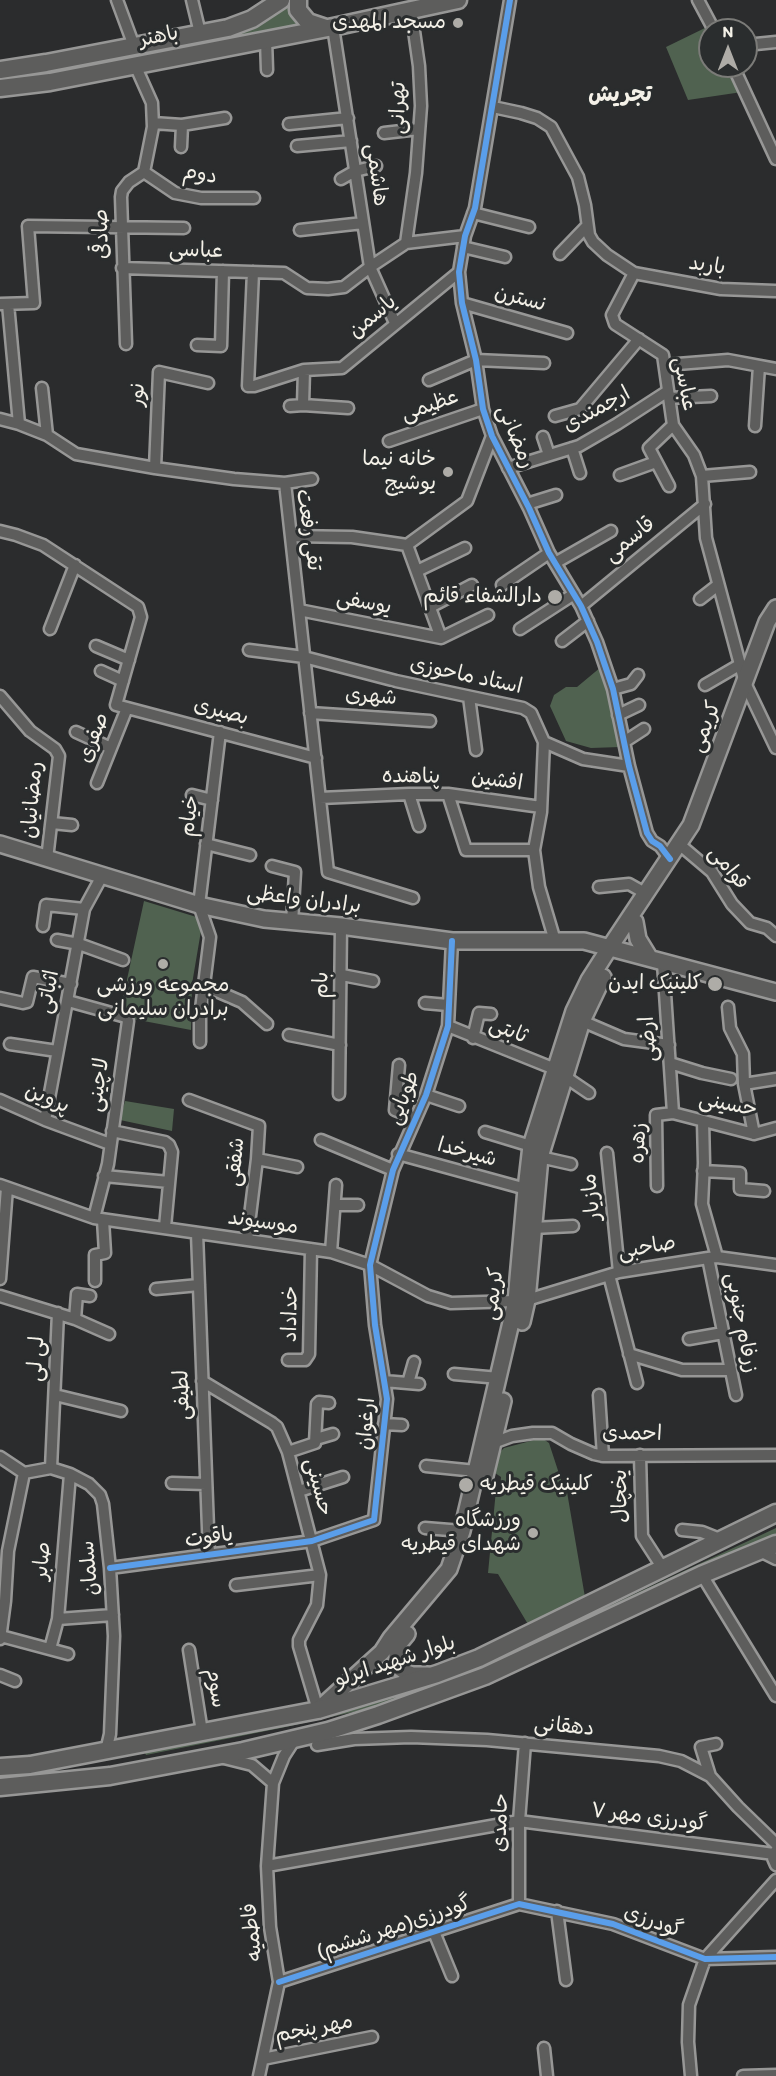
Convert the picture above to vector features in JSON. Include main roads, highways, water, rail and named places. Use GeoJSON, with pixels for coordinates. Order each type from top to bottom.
{"type":"FeatureCollection","features":[{"type":"Feature","properties":{"kind":"main road"},"geometry":{"type":"LineString","coordinates":[[298,0],[298,10],[308,22],[330,28]]}},
{"type":"Feature","properties":{"kind":"main road","name":"باهنر"},"geometry":{"type":"LineString","coordinates":[[0,88],[50,82],[330,28],[458,0]]}},
{"type":"Feature","properties":{"kind":"main road","name":"باهنر"},"geometry":{"type":"LineString","coordinates":[[0,70],[36,65],[241,24],[271,3]]}},
{"type":"Feature","properties":{"kind":"main road","name":"کریمی"},"geometry":{"type":"LineString","coordinates":[[318,1710],[382,1652],[391,1638],[442,1580],[454,1558],[499,1378],[522,1301],[526,1189],[560,1073],[574,1011],[615,948],[645,893],[691,825],[767,622],[776,608]]}},
{"type":"Feature","properties":{"kind":"main road","name":"برادران واعظی"},"geometry":{"type":"LineString","coordinates":[[0,844],[199,905],[292,923],[341,926],[452,941],[584,941],[776,992]]}},
{"type":"Feature","properties":{"kind":"main road","name":"کریمی"},"geometry":{"type":"LineString","coordinates":[[560,1073],[615,948],[661,881],[670,859]]}},
{"type":"Feature","properties":{"kind":"main road"},"geometry":{"type":"LineString","coordinates":[[635,922],[638,939],[656,960]]}},
{"type":"Feature","properties":{"kind":"main road","name":"کریمی"},"geometry":{"type":"LineString","coordinates":[[437,1674],[407,1673],[400,1668],[397,1662],[397,1646],[460,1570],[493,1443],[522,1301],[533,1228],[536,1151]]}},
{"type":"Feature","properties":{"kind":"main road","name":"بلوار شهید ایرلو"},"geometry":{"type":"LineString","coordinates":[[0,1767],[30,1765],[106,1751],[318,1710],[378,1694],[479,1658],[776,1513]]}},
{"type":"Feature","properties":{"kind":"main road"},"geometry":{"type":"LineString","coordinates":[[748,1528],[776,1520]]}},
{"type":"Feature","properties":{"kind":"main road","name":"بلوار شهید ایرلو"},"geometry":{"type":"LineString","coordinates":[[0,1787],[110,1776],[213,1757],[295,1739],[378,1715],[485,1676],[702,1575],[771,1549]]}},
{"type":"Feature","properties":{"kind":"main road"},"geometry":{"type":"LineString","coordinates":[[149,1742],[137,1753],[136,1762],[140,1766],[155,1767]]}},
{"type":"Feature","properties":{"kind":"place","name":"مسجد المهدی"},"geometry":{"type":"Point","coordinates":[458,23]}},
{"type":"Feature","properties":{"kind":"place","name":"خانه نیما یوشیج"},"geometry":{"type":"Point","coordinates":[448,472]}},
{"type":"Feature","properties":{"kind":"place","name":"دارالشفاء قائم"},"geometry":{"type":"Point","coordinates":[555,597]}},
{"type":"Feature","properties":{"kind":"place","name":"مجموعه ورزشی برادران سلیمانی"},"geometry":{"type":"Point","coordinates":[163,964]}},
{"type":"Feature","properties":{"kind":"place","name":"کلینیک ایدن"},"geometry":{"type":"Point","coordinates":[715,984]}},
{"type":"Feature","properties":{"kind":"place","name":"کلینیک قیطریه"},"geometry":{"type":"Point","coordinates":[466,1485]}},
{"type":"Feature","properties":{"kind":"place","name":"ورزشگاه شهدای قیطریه"},"geometry":{"type":"Point","coordinates":[533,1533]}},
{"type":"Feature","properties":{"kind":"district","name":"تجریش"},"geometry":{"type":"Point","coordinates":[620,95]}}]}
